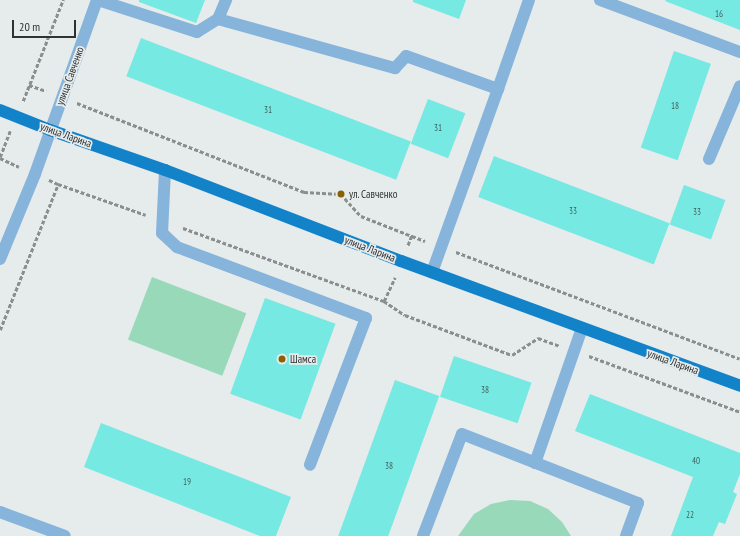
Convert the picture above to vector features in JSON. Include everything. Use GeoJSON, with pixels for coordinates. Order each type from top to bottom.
{"type":"FeatureCollection","features":[{"type":"Feature","properties":{"kind":"main road","name":"улица Ларина"},"geometry":{"type":"LineString","coordinates":[[0,110],[17,115],[50,130],[165,170],[401,261],[740,386]]}},
{"type":"Feature","properties":{"kind":"street"},"geometry":{"type":"LineString","coordinates":[[98,0],[197,32],[218,19],[226,0]]}},
{"type":"Feature","properties":{"kind":"street","name":"улица Савченко"},"geometry":{"type":"LineString","coordinates":[[0,259],[35,174],[98,0]]}},
{"type":"Feature","properties":{"kind":"street"},"geometry":{"type":"LineString","coordinates":[[432,272],[529,0]]}},
{"type":"Feature","properties":{"kind":"street"},"geometry":{"type":"LineString","coordinates":[[600,0],[740,52]]}},
{"type":"Feature","properties":{"kind":"street"},"geometry":{"type":"LineString","coordinates":[[218,19],[395,68],[406,56],[498,89]]}},
{"type":"Feature","properties":{"kind":"street"},"geometry":{"type":"LineString","coordinates":[[709,159],[740,88]]}},
{"type":"Feature","properties":{"kind":"street"},"geometry":{"type":"LineString","coordinates":[[165,170],[162,233],[177,247],[366,318],[310,465]]}},
{"type":"Feature","properties":{"kind":"street"},"geometry":{"type":"LineString","coordinates":[[535,463],[582,328]]}},
{"type":"Feature","properties":{"kind":"street"},"geometry":{"type":"LineString","coordinates":[[423,536],[462,434],[638,503],[626,536]]}},
{"type":"Feature","properties":{"kind":"street"},"geometry":{"type":"LineString","coordinates":[[0,512],[65,536]]}},
{"type":"Feature","properties":{"kind":"path"},"geometry":{"type":"LineString","coordinates":[[0,157],[63,0]]}},
{"type":"Feature","properties":{"kind":"path"},"geometry":{"type":"LineString","coordinates":[[29,85],[304,192],[341,194],[361,216],[740,359]]}},
{"type":"Feature","properties":{"kind":"path"},"geometry":{"type":"LineString","coordinates":[[0,330],[58,184],[162,220],[384,301],[412,236]]}},
{"type":"Feature","properties":{"kind":"green space"},"geometry":{"type":"Polygon","coordinates":[[[152,277],[246,313],[222,376],[128,340],[152,277]]]}},
{"type":"Feature","properties":{"kind":"green space"},"geometry":{"type":"Polygon","coordinates":[[[510,500],[530,501],[548,509],[562,522],[571,536],[458,536],[474,514],[491,504],[510,500]]]}},
{"type":"Feature","properties":{"kind":"building"},"geometry":{"type":"Polygon","coordinates":[[[139,0],[205,0],[196,23],[139,2],[139,0]]]}},
{"type":"Feature","properties":{"kind":"building"},"geometry":{"type":"Polygon","coordinates":[[[413,0],[466,0],[459,19],[413,2],[413,0]]]}},
{"type":"Feature","properties":{"kind":"building"},"geometry":{"type":"Polygon","coordinates":[[[740,0],[740,30],[665,1],[740,0]]]}},
{"type":"Feature","properties":{"kind":"building"},"geometry":{"type":"Polygon","coordinates":[[[141,38],[411,142],[396,180],[126,76],[141,38]]]}},
{"type":"Feature","properties":{"kind":"building"},"geometry":{"type":"Polygon","coordinates":[[[674,51],[711,64],[678,160],[641,147],[674,51]]]}},
{"type":"Feature","properties":{"kind":"building"},"geometry":{"type":"Polygon","coordinates":[[[428,99],[465,113],[448,158],[411,144],[428,99]]]}},
{"type":"Feature","properties":{"kind":"building"},"geometry":{"type":"Polygon","coordinates":[[[494,156],[670,223],[654,264],[478,197],[494,156]]]}},
{"type":"Feature","properties":{"kind":"building"},"geometry":{"type":"Polygon","coordinates":[[[684,185],[725,200],[711,240],[670,224],[684,185]]]}},
{"type":"Feature","properties":{"kind":"building","name":"Шамса"},"geometry":{"type":"Polygon","coordinates":[[[265,298],[335,324],[301,420],[230,394],[265,298]]]}},
{"type":"Feature","properties":{"kind":"building"},"geometry":{"type":"Polygon","coordinates":[[[454,356],[532,383],[518,423],[440,397],[454,356]]]}},
{"type":"Feature","properties":{"kind":"building"},"geometry":{"type":"Polygon","coordinates":[[[395,380],[439,396],[388,536],[338,536],[395,380]]]}},
{"type":"Feature","properties":{"kind":"building"},"geometry":{"type":"Polygon","coordinates":[[[590,394],[740,453],[740,474],[733,492],[737,494],[725,524],[719,522],[713,536],[671,536],[693,477],[575,431],[590,394]]]}},
{"type":"Feature","properties":{"kind":"building"},"geometry":{"type":"Polygon","coordinates":[[[101,423],[291,497],[276,536],[260,536],[84,467],[101,423]]]}},
{"type":"Feature","properties":{"kind":"place","name":"ул. Савченко"},"geometry":{"type":"Point","coordinates":[341,194]}},
{"type":"Feature","properties":{"kind":"place","name":"Шамса"},"geometry":{"type":"Point","coordinates":[282,359]}}]}
